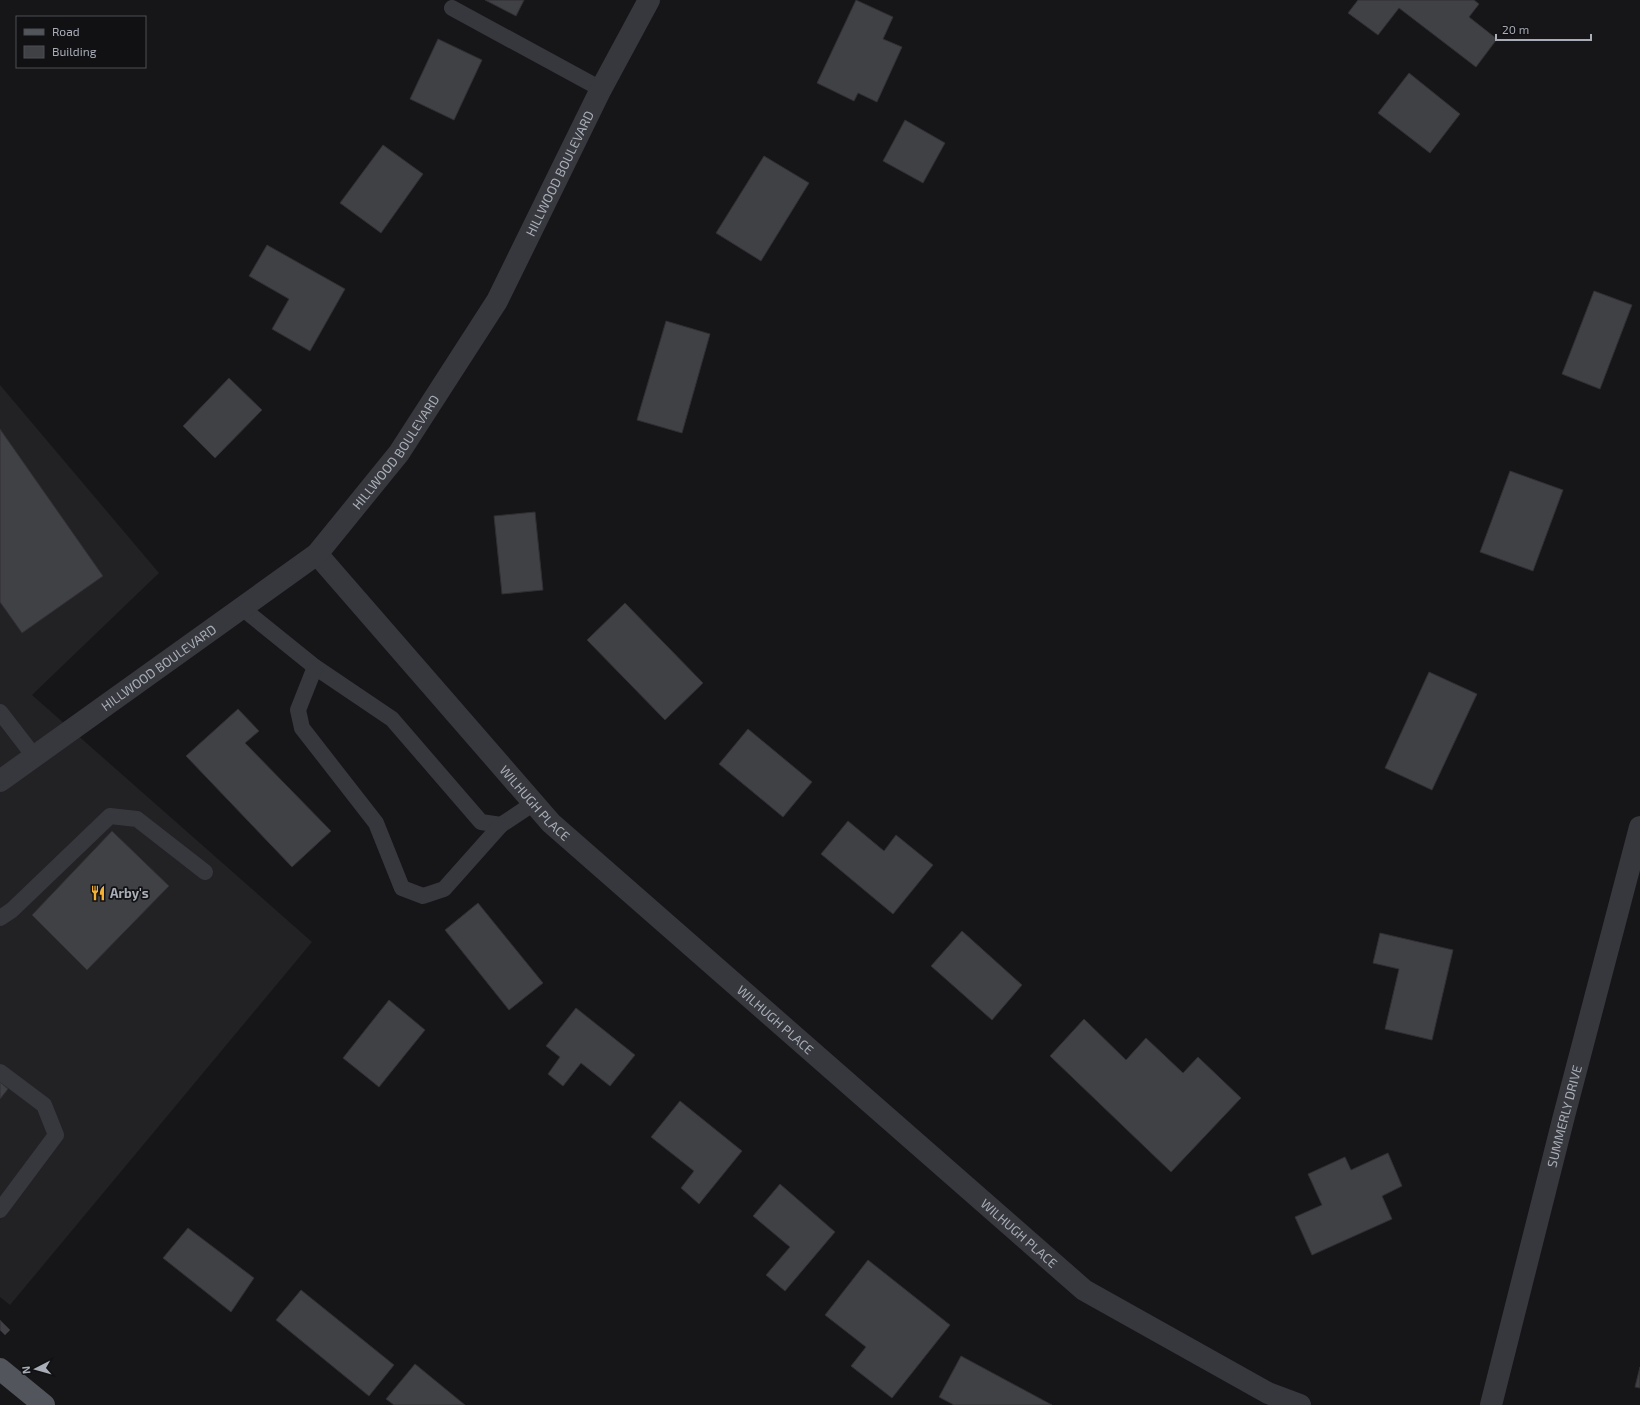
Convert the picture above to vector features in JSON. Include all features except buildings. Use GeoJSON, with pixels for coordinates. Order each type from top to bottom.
{"type":"FeatureCollection","features":[{"type":"Feature","properties":{"kind":"main road"},"geometry":{"type":"LineString","coordinates":[[0,1369],[44,1405]]}},
{"type":"Feature","properties":{"kind":"street","name":"HILLWOOD BOULEVARD"},"geometry":{"type":"LineString","coordinates":[[0,781],[317,554],[399,453],[497,301],[601,89],[649,0]]}},
{"type":"Feature","properties":{"kind":"street","name":"WILHUGH PLACE"},"geometry":{"type":"LineString","coordinates":[[317,554],[551,824],[1084,1290],[1268,1393],[1300,1405]]}},
{"type":"Feature","properties":{"kind":"street","name":"SUMMERLY DRIVE"},"geometry":{"type":"LineString","coordinates":[[1491,1405],[1564,1116],[1640,827]]}},
{"type":"Feature","properties":{"kind":"lane"},"geometry":{"type":"LineString","coordinates":[[452,8],[601,89]]}},
{"type":"Feature","properties":{"kind":"lane"},"geometry":{"type":"LineString","coordinates":[[242,608],[315,667],[392,719],[482,822],[501,825]]}},
{"type":"Feature","properties":{"kind":"lane"},"geometry":{"type":"LineString","coordinates":[[315,667],[298,710],[302,728],[376,823],[402,888],[423,896],[444,888],[501,825],[534,803]]}},
{"type":"Feature","properties":{"kind":"lane"},"geometry":{"type":"LineString","coordinates":[[0,712],[34,756]]}},
{"type":"Feature","properties":{"kind":"lane"},"geometry":{"type":"LineString","coordinates":[[0,918],[12,910],[110,816],[137,819],[205,872]]}},
{"type":"Feature","properties":{"kind":"lane"},"geometry":{"type":"LineString","coordinates":[[0,1072],[44,1105],[56,1135],[0,1210]]}},
{"type":"Feature","properties":{"kind":"shaded area"},"geometry":{"type":"Polygon","coordinates":[[[0,385],[159,573],[32,695],[312,942],[10,1305],[0,1297],[0,385]]]}},
{"type":"Feature","properties":{"kind":"place","name":"Arby's"},"geometry":{"type":"Point","coordinates":[98,893]}}]}
